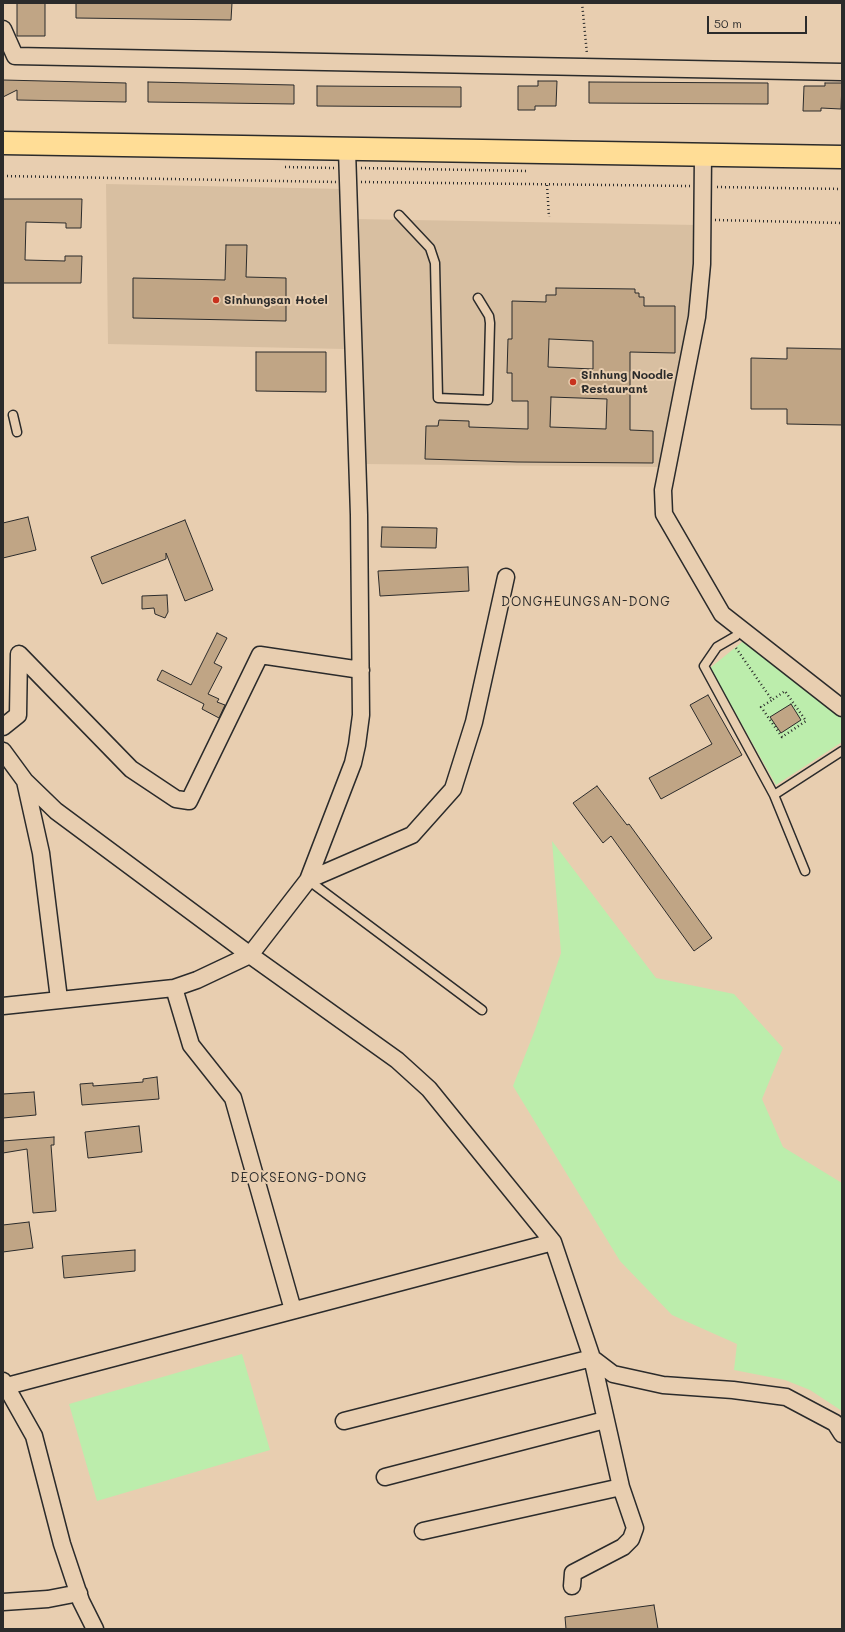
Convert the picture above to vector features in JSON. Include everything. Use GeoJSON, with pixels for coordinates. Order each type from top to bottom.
{"type":"FeatureCollection","features":[{"type":"Feature","properties":{"kind":"highway"},"geometry":{"type":"LineString","coordinates":[[3,143],[347,150],[842,157]]}},
{"type":"Feature","properties":{"kind":"street"},"geometry":{"type":"LineString","coordinates":[[3,29],[15,56],[842,72]]}},
{"type":"Feature","properties":{"kind":"street"},"geometry":{"type":"LineString","coordinates":[[3,1006],[174,988],[250,955],[308,880],[353,763],[361,715],[359,515],[347,150]]}},
{"type":"Feature","properties":{"kind":"street"},"geometry":{"type":"LineString","coordinates":[[704,155],[702,264],[697,317],[663,490],[664,514],[722,614],[736,634],[842,708]]}},
{"type":"Feature","properties":{"kind":"street"},"geometry":{"type":"LineString","coordinates":[[308,880],[412,835],[453,789],[474,722],[506,577]]}},
{"type":"Feature","properties":{"kind":"street"},"geometry":{"type":"LineString","coordinates":[[3,727],[18,715],[19,654],[131,769],[176,799],[189,801],[260,655],[361,670]]}},
{"type":"Feature","properties":{"kind":"street"},"geometry":{"type":"LineString","coordinates":[[3,751],[25,780],[56,811],[415,1075],[429,1089],[552,1242],[592,1358],[621,1487],[635,1528],[631,1539],[623,1547],[573,1573],[572,1586]]}},
{"type":"Feature","properties":{"kind":"street"},"geometry":{"type":"LineString","coordinates":[[25,780],[40,853],[60,999]]}},
{"type":"Feature","properties":{"kind":"street"},"geometry":{"type":"LineString","coordinates":[[174,988],[191,1045],[233,1098],[293,1310]]}},
{"type":"Feature","properties":{"kind":"street"},"geometry":{"type":"LineString","coordinates":[[95,1629],[78,1593],[62,1544],[34,1436],[5,1384],[552,1242]]}},
{"type":"Feature","properties":{"kind":"street"},"geometry":{"type":"LineString","coordinates":[[344,1421],[592,1358]]}},
{"type":"Feature","properties":{"kind":"street"},"geometry":{"type":"LineString","coordinates":[[592,1358],[612,1374],[663,1385],[733,1390],[786,1397],[835,1423],[842,1434]]}},
{"type":"Feature","properties":{"kind":"street"},"geometry":{"type":"LineString","coordinates":[[385,1478],[606,1420]]}},
{"type":"Feature","properties":{"kind":"street"},"geometry":{"type":"LineString","coordinates":[[423,1531],[621,1487]]}},
{"type":"Feature","properties":{"kind":"street"},"geometry":{"type":"LineString","coordinates":[[3,1602],[48,1599],[78,1593]]}},
{"type":"Feature","properties":{"kind":"lane"},"geometry":{"type":"LineString","coordinates":[[399,215],[430,248],[435,263],[438,398],[488,400],[490,323],[489,316],[478,298]]}},
{"type":"Feature","properties":{"kind":"lane"},"geometry":{"type":"LineString","coordinates":[[13,414],[17,432]]}},
{"type":"Feature","properties":{"kind":"lane"},"geometry":{"type":"LineString","coordinates":[[736,634],[717,647],[704,666],[774,795],[805,872]]}},
{"type":"Feature","properties":{"kind":"lane"},"geometry":{"type":"LineString","coordinates":[[774,795],[842,751]]}},
{"type":"Feature","properties":{"kind":"lane"},"geometry":{"type":"LineString","coordinates":[[308,880],[482,1010]]}},
{"type":"Feature","properties":{"kind":"path"},"geometry":{"type":"LineString","coordinates":[[582,3],[588,66]]}},
{"type":"Feature","properties":{"kind":"path"},"geometry":{"type":"LineString","coordinates":[[3,176],[547,185],[549,217]]}},
{"type":"Feature","properties":{"kind":"path"},"geometry":{"type":"LineString","coordinates":[[702,220],[842,223]]}},
{"type":"Feature","properties":{"kind":"path"},"geometry":{"type":"LineString","coordinates":[[736,634],[772,700]]}},
{"type":"Feature","properties":{"kind":"path"},"geometry":{"type":"LineString","coordinates":[[785,691],[806,721],[782,737],[761,708],[772,700],[785,691]]}},
{"type":"Feature","properties":{"kind":"shaded area"},"geometry":{"type":"Polygon","coordinates":[[[106,184],[343,189],[345,349],[108,344],[106,184]]]}},
{"type":"Feature","properties":{"kind":"shaded area"},"geometry":{"type":"Polygon","coordinates":[[[354,219],[697,225],[695,264],[690,308],[661,467],[364,464],[354,219]]]}},
{"type":"Feature","properties":{"kind":"green space"},"geometry":{"type":"Polygon","coordinates":[[[747,638],[842,714],[842,742],[776,785],[710,668],[747,638]]]}},
{"type":"Feature","properties":{"kind":"green space"},"geometry":{"type":"Polygon","coordinates":[[[552,841],[656,978],[734,994],[783,1048],[762,1099],[783,1147],[842,1183],[842,1411],[810,1390],[785,1380],[734,1370],[737,1344],[672,1315],[620,1261],[513,1086],[535,1030],[561,953],[552,841]]]}},
{"type":"Feature","properties":{"kind":"green space"},"geometry":{"type":"Polygon","coordinates":[[[242,1354],[270,1450],[97,1501],[69,1404],[242,1354]]]}},
{"type":"Feature","properties":{"kind":"building"},"geometry":{"type":"Polygon","coordinates":[[[17,3],[45,3],[45,36],[17,36],[17,3]]]}},
{"type":"Feature","properties":{"kind":"building"},"geometry":{"type":"Polygon","coordinates":[[[76,3],[232,3],[231,20],[76,18],[76,3]]]}},
{"type":"Feature","properties":{"kind":"building"},"geometry":{"type":"Polygon","coordinates":[[[3,80],[126,83],[126,102],[17,100],[17,90],[3,97],[3,80]]]}},
{"type":"Feature","properties":{"kind":"building"},"geometry":{"type":"Polygon","coordinates":[[[538,81],[557,81],[556,106],[535,106],[535,110],[518,110],[518,86],[538,86],[538,81]]]}},
{"type":"Feature","properties":{"kind":"building"},"geometry":{"type":"Polygon","coordinates":[[[148,82],[294,85],[294,104],[148,102],[148,82]]]}},
{"type":"Feature","properties":{"kind":"building"},"geometry":{"type":"Polygon","coordinates":[[[589,82],[768,83],[768,104],[589,103],[589,82]]]}},
{"type":"Feature","properties":{"kind":"building"},"geometry":{"type":"Polygon","coordinates":[[[825,83],[842,83],[841,109],[821,108],[821,111],[803,111],[804,86],[825,86],[825,83]]]}},
{"type":"Feature","properties":{"kind":"building"},"geometry":{"type":"Polygon","coordinates":[[[317,86],[461,87],[461,107],[317,106],[317,86]]]}},
{"type":"Feature","properties":{"kind":"building"},"geometry":{"type":"Polygon","coordinates":[[[3,199],[82,199],[81,228],[66,228],[66,223],[26,222],[25,260],[65,261],[65,256],[82,256],[81,283],[3,283],[3,199]]]}},
{"type":"Feature","properties":{"kind":"building"},"geometry":{"type":"Polygon","coordinates":[[[226,245],[247,245],[246,277],[286,278],[286,321],[133,318],[133,278],[225,280],[226,245]]]}},
{"type":"Feature","properties":{"kind":"building"},"geometry":{"type":"Polygon","coordinates":[[[556,288],[635,289],[635,293],[639,293],[639,297],[644,297],[644,306],[675,306],[675,353],[630,352],[630,430],[653,431],[653,463],[517,462],[425,459],[426,426],[438,426],[439,420],[469,421],[469,427],[528,429],[528,401],[512,401],[512,373],[507,373],[508,339],[512,339],[512,301],[546,302],[546,295],[556,295],[556,288]],[[549,339],[548,367],[593,369],[593,341],[549,339]],[[551,397],[550,427],[606,429],[607,399],[551,397]]]}},
{"type":"Feature","properties":{"kind":"building"},"geometry":{"type":"Polygon","coordinates":[[[787,348],[842,349],[842,425],[787,424],[787,409],[751,409],[751,358],[787,359],[787,348]]]}},
{"type":"Feature","properties":{"kind":"building"},"geometry":{"type":"Polygon","coordinates":[[[256,352],[326,352],[326,392],[256,391],[256,352]]]}},
{"type":"Feature","properties":{"kind":"building"},"geometry":{"type":"Polygon","coordinates":[[[28,517],[36,550],[3,558],[3,523],[28,517]]]}},
{"type":"Feature","properties":{"kind":"building"},"geometry":{"type":"Polygon","coordinates":[[[185,520],[213,590],[185,601],[166,553],[166,559],[102,584],[91,557],[185,520]]]}},
{"type":"Feature","properties":{"kind":"building"},"geometry":{"type":"Polygon","coordinates":[[[382,527],[437,528],[436,548],[381,547],[382,527]]]}},
{"type":"Feature","properties":{"kind":"building"},"geometry":{"type":"Polygon","coordinates":[[[468,567],[469,591],[380,596],[378,571],[468,567]]]}},
{"type":"Feature","properties":{"kind":"building"},"geometry":{"type":"Polygon","coordinates":[[[167,595],[168,612],[165,618],[155,614],[154,608],[142,609],[142,596],[167,595]]]}},
{"type":"Feature","properties":{"kind":"building"},"geometry":{"type":"Polygon","coordinates":[[[217,633],[227,638],[214,663],[222,667],[208,694],[219,699],[217,702],[225,705],[219,718],[202,709],[204,704],[157,680],[162,670],[191,685],[217,633]]]}},
{"type":"Feature","properties":{"kind":"building"},"geometry":{"type":"Polygon","coordinates":[[[708,695],[742,755],[661,799],[649,778],[712,744],[690,705],[708,695]]]}},
{"type":"Feature","properties":{"kind":"building"},"geometry":{"type":"Polygon","coordinates":[[[791,704],[801,720],[781,733],[770,717],[791,704]]]}},
{"type":"Feature","properties":{"kind":"building"},"geometry":{"type":"Polygon","coordinates":[[[597,786],[627,825],[629,824],[712,938],[694,951],[611,836],[603,843],[573,803],[597,786]]]}},
{"type":"Feature","properties":{"kind":"building"},"geometry":{"type":"Polygon","coordinates":[[[157,1077],[159,1099],[82,1105],[80,1084],[93,1083],[93,1086],[143,1082],[143,1079],[157,1077]]]}},
{"type":"Feature","properties":{"kind":"building"},"geometry":{"type":"Polygon","coordinates":[[[34,1092],[36,1115],[3,1118],[3,1094],[34,1092]]]}},
{"type":"Feature","properties":{"kind":"building"},"geometry":{"type":"Polygon","coordinates":[[[139,1126],[142,1152],[88,1158],[85,1132],[139,1126]]]}},
{"type":"Feature","properties":{"kind":"building"},"geometry":{"type":"Polygon","coordinates":[[[54,1137],[54,1145],[51,1145],[56,1211],[33,1213],[27,1149],[3,1153],[3,1141],[54,1137]]]}},
{"type":"Feature","properties":{"kind":"building"},"geometry":{"type":"Polygon","coordinates":[[[29,1222],[33,1248],[3,1252],[3,1225],[29,1222]]]}},
{"type":"Feature","properties":{"kind":"building"},"geometry":{"type":"Polygon","coordinates":[[[135,1250],[135,1271],[64,1278],[62,1256],[135,1250]]]}},
{"type":"Feature","properties":{"kind":"building"},"geometry":{"type":"Polygon","coordinates":[[[654,1605],[658,1629],[566,1629],[565,1617],[654,1605]]]}},
{"type":"Feature","properties":{"kind":"place","name":"Sinhungsan Hotel"},"geometry":{"type":"Point","coordinates":[216,300]}},
{"type":"Feature","properties":{"kind":"place","name":"Sinhung Noodle Restaurant"},"geometry":{"type":"Point","coordinates":[573,382]}},
{"type":"Feature","properties":{"kind":"district","name":"DONGHEUNGSAN-DONG"},"geometry":{"type":"Point","coordinates":[586,602]}},
{"type":"Feature","properties":{"kind":"district","name":"DEOKSEONG-DONG"},"geometry":{"type":"Point","coordinates":[299,1178]}}]}
